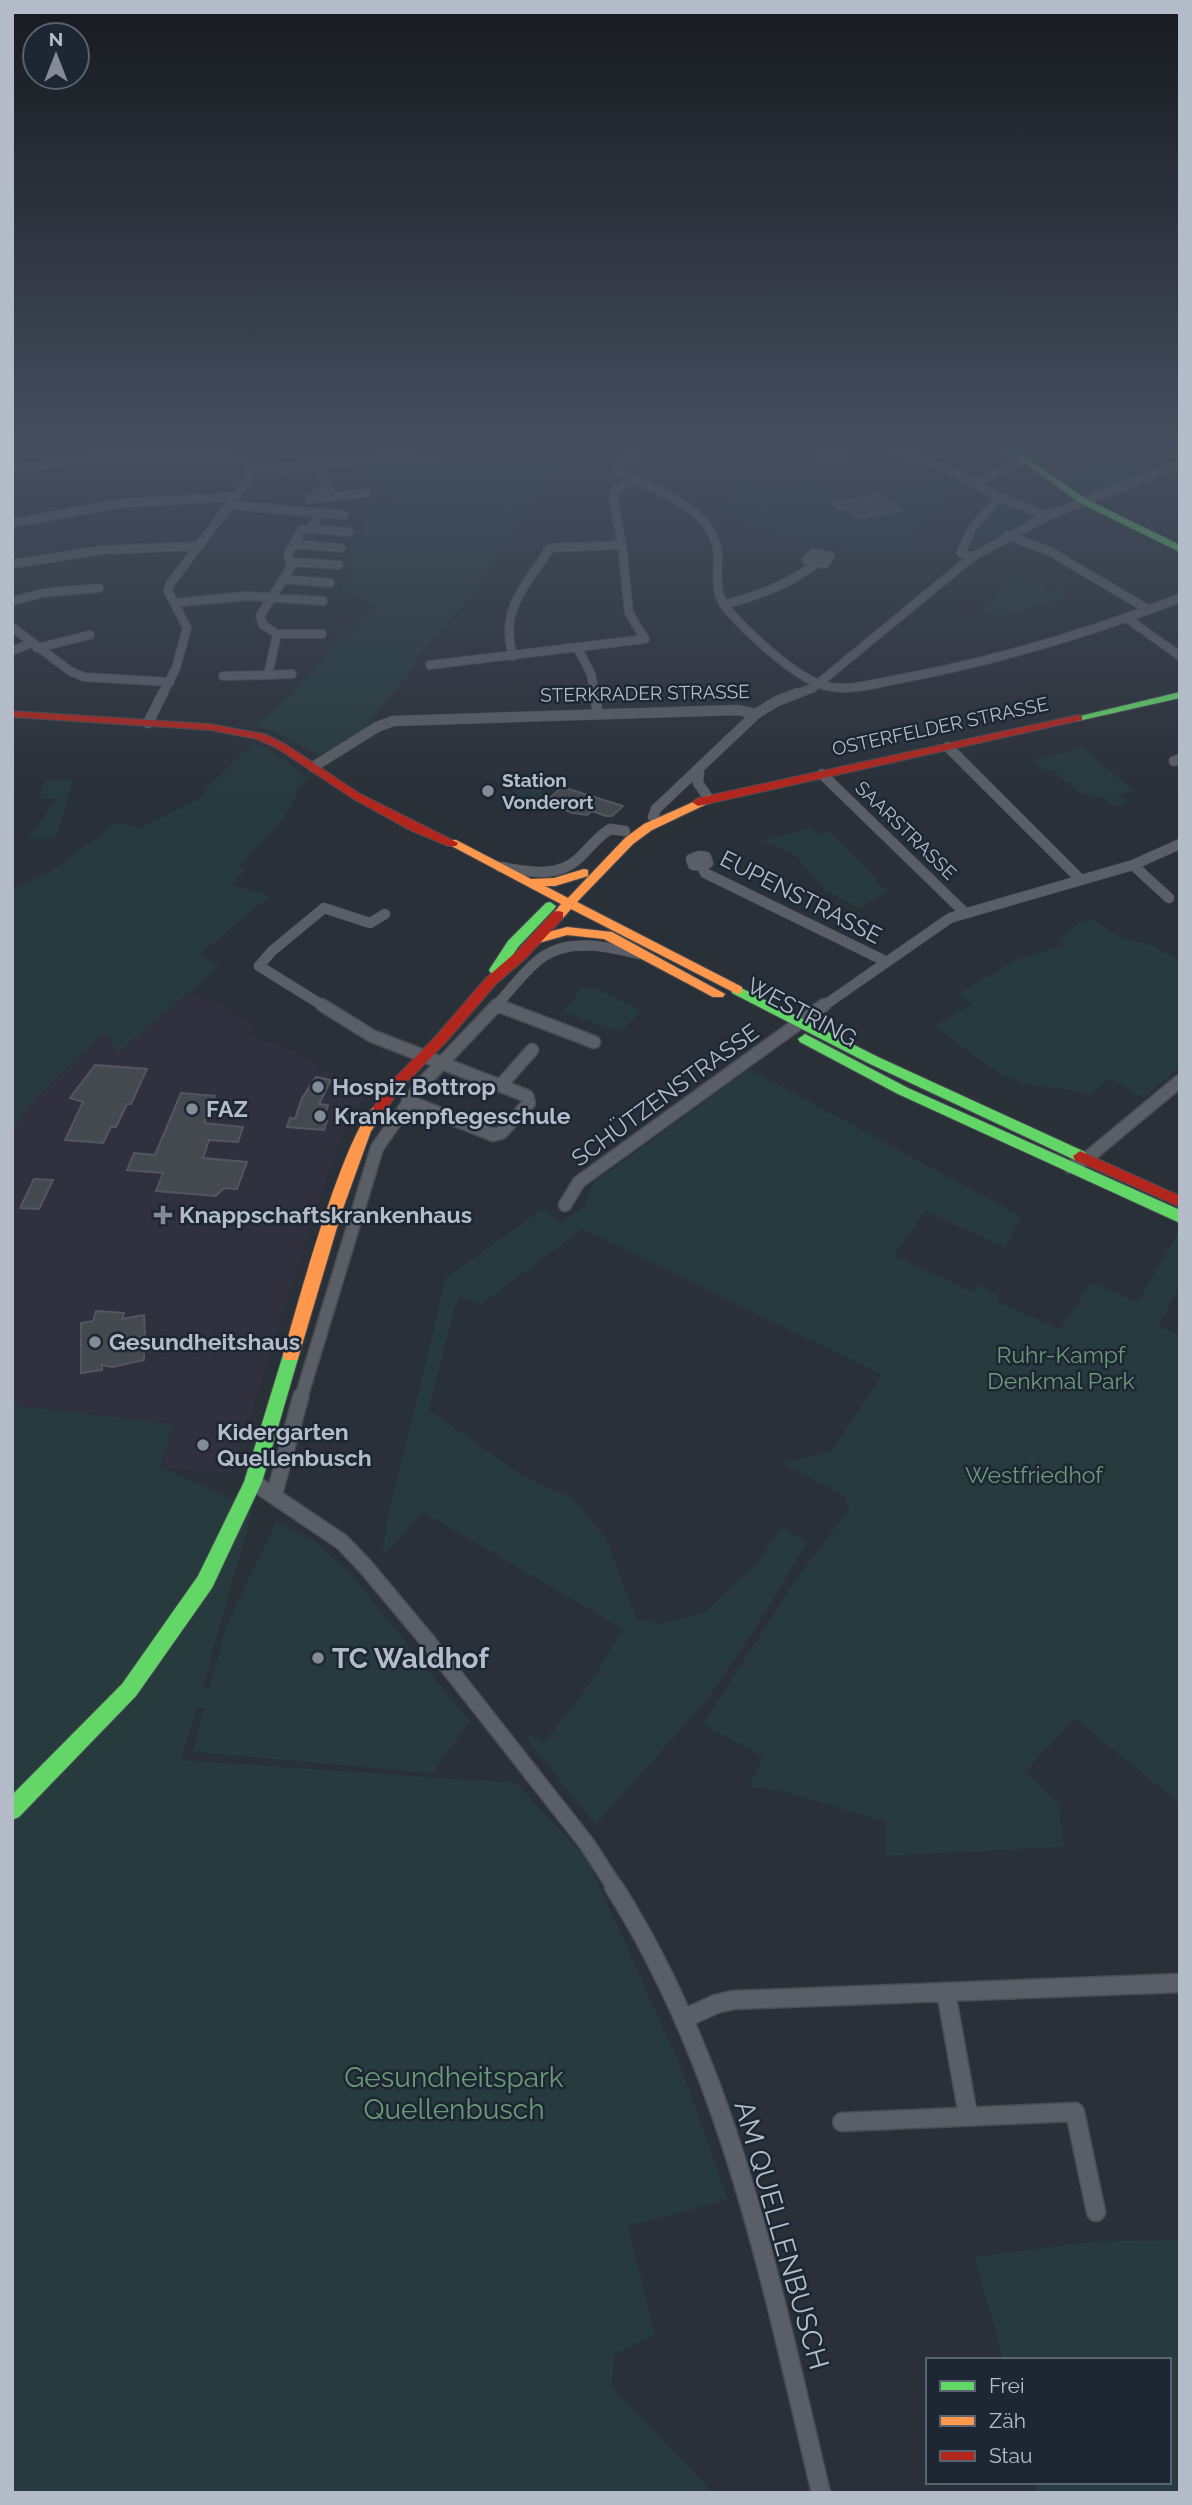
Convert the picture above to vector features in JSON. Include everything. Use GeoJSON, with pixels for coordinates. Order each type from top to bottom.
{"type":"FeatureCollection","features":[{"type":"Feature","properties":{"kind":"main road","name":"OSTERFELDER STRASSE"},"geometry":{"type":"LineString","coordinates":[[12,1810],[129,1690],[205,1582],[253,1482],[320,1261],[364,1130],[386,1097],[491,981],[526,948],[584,873],[625,831],[676,807],[1180,695]]}},
{"type":"Feature","properties":{"kind":"main road"},"geometry":{"type":"LineString","coordinates":[[12,714],[148,723]]}},
{"type":"Feature","properties":{"kind":"main road","name":"WESTRING"},"geometry":{"type":"LineString","coordinates":[[148,723],[210,726],[260,736],[311,765],[356,796],[527,881],[560,905],[642,955],[1180,1202]]}},
{"type":"Feature","properties":{"kind":"main road","name":"OSTERFELDER STRASSE"},"geometry":{"type":"LineString","coordinates":[[491,981],[506,952],[526,928],[560,905],[638,834],[665,818],[709,799]]}},
{"type":"Feature","properties":{"kind":"main road","name":"WESTRING"},"geometry":{"type":"LineString","coordinates":[[414,827],[448,850],[794,1026],[903,1091],[1180,1217]]}},
{"type":"Feature","properties":{"kind":"main road"},"geometry":{"type":"LineString","coordinates":[[527,881],[555,882],[584,873]]}},
{"type":"Feature","properties":{"kind":"main road"},"geometry":{"type":"LineString","coordinates":[[526,948],[567,931],[607,935]]}},
{"type":"Feature","properties":{"kind":"street"},"geometry":{"type":"LineString","coordinates":[[148,723],[170,682],[187,625],[168,591],[170,584],[186,563]]}},
{"type":"Feature","properties":{"kind":"street"},"geometry":{"type":"LineString","coordinates":[[290,563],[291,567],[259,620],[277,634],[322,634]]}},
{"type":"Feature","properties":{"kind":"street"},"geometry":{"type":"LineString","coordinates":[[305,563],[339,565]]}},
{"type":"Feature","properties":{"kind":"street"},"geometry":{"type":"LineString","coordinates":[[513,656],[507,636],[509,614],[541,563]]}},
{"type":"Feature","properties":{"kind":"street"},"geometry":{"type":"LineString","coordinates":[[430,665],[645,639],[629,613],[624,563]]}},
{"type":"Feature","properties":{"kind":"street"},"geometry":{"type":"LineString","coordinates":[[718,563],[719,597],[724,605],[767,645],[818,684],[965,563]]}},
{"type":"Feature","properties":{"kind":"street"},"geometry":{"type":"LineString","coordinates":[[1069,563],[1149,610]]}},
{"type":"Feature","properties":{"kind":"street"},"geometry":{"type":"LineString","coordinates":[[724,605],[781,587],[815,564]]}},
{"type":"Feature","properties":{"kind":"street"},"geometry":{"type":"LineString","coordinates":[[284,579],[330,583]]}},
{"type":"Feature","properties":{"kind":"street"},"geometry":{"type":"LineString","coordinates":[[12,601],[53,592],[99,588]]}},
{"type":"Feature","properties":{"kind":"street"},"geometry":{"type":"LineString","coordinates":[[175,603],[272,597],[323,601]]}},
{"type":"Feature","properties":{"kind":"street","name":"STERKRADER STRASSE"},"geometry":{"type":"LineString","coordinates":[[311,765],[377,727],[393,721],[738,710],[756,714],[765,707],[808,691],[818,684],[843,688],[916,676],[1020,653],[1128,619],[1180,598]]}},
{"type":"Feature","properties":{"kind":"street"},"geometry":{"type":"LineString","coordinates":[[1128,619],[1180,656]]}},
{"type":"Feature","properties":{"kind":"street"},"geometry":{"type":"LineString","coordinates":[[12,627],[70,671],[84,677],[170,682]]}},
{"type":"Feature","properties":{"kind":"street"},"geometry":{"type":"LineString","coordinates":[[268,675],[277,634]]}},
{"type":"Feature","properties":{"kind":"street"},"geometry":{"type":"LineString","coordinates":[[12,651],[90,635]]}},
{"type":"Feature","properties":{"kind":"street"},"geometry":{"type":"LineString","coordinates":[[578,649],[591,674],[598,714]]}},
{"type":"Feature","properties":{"kind":"street"},"geometry":{"type":"LineString","coordinates":[[223,676],[292,674]]}},
{"type":"Feature","properties":{"kind":"street"},"geometry":{"type":"LineString","coordinates":[[653,817],[656,809],[687,778],[699,771],[756,714]]}},
{"type":"Feature","properties":{"kind":"street"},"geometry":{"type":"LineString","coordinates":[[948,747],[1080,879]]}},
{"type":"Feature","properties":{"kind":"street"},"geometry":{"type":"LineString","coordinates":[[699,771],[698,783],[709,799]]}},
{"type":"Feature","properties":{"kind":"street","name":"SAARSTRASSE"},"geometry":{"type":"LineString","coordinates":[[822,774],[965,913]]}},
{"type":"Feature","properties":{"kind":"street","name":"OSTERFELDER STRASSE"},"geometry":{"type":"LineString","coordinates":[[500,867],[546,874],[559,872],[575,862],[610,829],[625,831]]}},
{"type":"Feature","properties":{"kind":"street","name":"SCHÜTZENSTRASSE"},"geometry":{"type":"LineString","coordinates":[[565,1205],[579,1182],[885,961],[950,918],[1133,865],[1180,844]]}},
{"type":"Feature","properties":{"kind":"street"},"geometry":{"type":"LineString","coordinates":[[1133,865],[1169,898]]}},
{"type":"Feature","properties":{"kind":"street","name":"EUPENSTRASSE"},"geometry":{"type":"LineString","coordinates":[[702,866],[705,873],[885,961]]}},
{"type":"Feature","properties":{"kind":"street"},"geometry":{"type":"LineString","coordinates":[[385,914],[370,923],[324,908],[272,951],[259,966],[372,1036],[501,1085],[527,1096],[529,1102],[501,1133],[493,1135],[408,1101]]}},
{"type":"Feature","properties":{"kind":"street"},"geometry":{"type":"LineString","coordinates":[[274,1496],[309,1368],[376,1152],[408,1101],[543,956],[577,944],[606,946],[642,955]]}},
{"type":"Feature","properties":{"kind":"street"},"geometry":{"type":"LineString","coordinates":[[526,948],[529,970]]}},
{"type":"Feature","properties":{"kind":"street"},"geometry":{"type":"LineString","coordinates":[[497,1004],[594,1042]]}},
{"type":"Feature","properties":{"kind":"street"},"geometry":{"type":"LineString","coordinates":[[501,1085],[532,1050]]}},
{"type":"Feature","properties":{"kind":"street"},"geometry":{"type":"LineString","coordinates":[[1070,1167],[1086,1159],[1180,1081]]}},
{"type":"Feature","properties":{"kind":"street"},"geometry":{"type":"LineString","coordinates":[[356,1150],[376,1152]]}},
{"type":"Feature","properties":{"kind":"street"},"geometry":{"type":"LineString","coordinates":[[320,1261],[342,1263]]}},
{"type":"Feature","properties":{"kind":"street","name":"AM QUELLENBUSCH"},"geometry":{"type":"LineString","coordinates":[[253,1482],[342,1542],[365,1566],[534,1774],[602,1867],[685,2018],[732,2140],[755,2219],[821,2493]]}},
{"type":"Feature","properties":{"kind":"street"},"geometry":{"type":"LineString","coordinates":[[685,2018],[716,2004],[733,2000],[1180,1983]]}},
{"type":"Feature","properties":{"kind":"street"},"geometry":{"type":"LineString","coordinates":[[946,1992],[968,2115]]}},
{"type":"Feature","properties":{"kind":"street"},"geometry":{"type":"LineString","coordinates":[[842,2122],[1075,2112],[1096,2212]]}},
{"type":"Feature","properties":{"kind":"shaded area","name":"Knappschaftskrankenhaus"},"geometry":{"type":"Polygon","coordinates":[[[190,992],[224,1006],[255,1026],[247,1033],[267,1044],[272,1041],[294,1050],[366,1096],[345,1128],[328,1174],[231,1474],[159,1467],[174,1425],[18,1406],[12,1402],[12,1134],[26,1108],[104,1034],[109,1036],[117,1054],[190,992]]]}},
{"type":"Feature","properties":{"kind":"green space"},"geometry":{"type":"Polygon","coordinates":[[[351,563],[492,563],[452,619],[413,660],[419,661],[363,730],[319,756],[281,734],[255,726],[287,698],[323,661],[330,649],[377,608],[354,594],[341,591],[351,563]]]}},
{"type":"Feature","properties":{"kind":"green space"},"geometry":{"type":"Polygon","coordinates":[[[1028,573],[1033,576],[1028,578],[1049,591],[1063,589],[1072,595],[1001,616],[980,610],[1012,581],[1028,573]]]}},
{"type":"Feature","properties":{"kind":"green space"},"geometry":{"type":"Polygon","coordinates":[[[254,743],[271,751],[308,777],[284,816],[239,867],[245,870],[231,885],[270,896],[199,955],[219,967],[117,1054],[109,1036],[103,1034],[26,1108],[12,1134],[12,889],[51,871],[118,822],[141,828],[201,797],[210,784],[254,743]]]}},
{"type":"Feature","properties":{"kind":"green space"},"geometry":{"type":"Polygon","coordinates":[[[1082,748],[1135,791],[1119,795],[1128,803],[1113,807],[1102,797],[1094,799],[1085,793],[1080,794],[1052,770],[1044,771],[1033,760],[1082,748]]]}},
{"type":"Feature","properties":{"kind":"green space"},"geometry":{"type":"Polygon","coordinates":[[[528,779],[547,795],[534,805],[506,803],[528,779]]]}},
{"type":"Feature","properties":{"kind":"green space"},"geometry":{"type":"Polygon","coordinates":[[[45,781],[73,781],[56,839],[28,839],[56,799],[38,799],[45,781]]]}},
{"type":"Feature","properties":{"kind":"green space"},"geometry":{"type":"Polygon","coordinates":[[[811,828],[817,834],[829,831],[877,880],[875,881],[889,891],[859,908],[825,890],[797,857],[761,840],[811,828]]]}},
{"type":"Feature","properties":{"kind":"green space"},"geometry":{"type":"Polygon","coordinates":[[[1092,919],[1123,939],[1147,943],[1180,961],[1180,1066],[1144,1098],[1110,1078],[1090,1096],[1014,1080],[990,1067],[935,1026],[972,1004],[958,994],[1015,960],[1064,945],[1059,939],[1078,923],[1092,919]]]}},
{"type":"Feature","properties":{"kind":"green space"},"geometry":{"type":"Polygon","coordinates":[[[583,986],[600,990],[641,1011],[620,1032],[563,1012],[583,986]]]}},
{"type":"Feature","properties":{"kind":"green space","name":"Westfriedhof"},"geometry":{"type":"Polygon","coordinates":[[[749,1069],[1021,1216],[1005,1248],[925,1211],[894,1256],[973,1292],[979,1285],[999,1296],[997,1301],[1060,1330],[1091,1282],[1138,1302],[1180,1229],[1180,1286],[1158,1325],[1180,1336],[1180,1804],[1075,1718],[1025,1772],[1059,1804],[1064,1847],[886,1856],[886,1822],[785,1792],[748,1786],[763,1757],[703,1724],[796,1579],[849,1510],[843,1495],[783,1464],[832,1450],[882,1375],[583,1229],[480,1305],[461,1296],[456,1304],[429,1410],[523,1476],[573,1498],[606,1539],[636,1619],[658,1624],[704,1613],[761,1559],[782,1527],[807,1542],[755,1629],[708,1699],[595,1825],[527,1738],[530,1735],[544,1743],[589,1685],[623,1629],[423,1512],[382,1558],[387,1521],[446,1278],[542,1209],[562,1223],[586,1205],[592,1184],[749,1069]]]}},
{"type":"Feature","properties":{"kind":"green space","name":"Gesundheitspark Quellenbusch"},"geometry":{"type":"Polygon","coordinates":[[[12,1402],[19,1406],[174,1424],[160,1467],[253,1508],[202,1689],[209,1689],[226,1627],[276,1522],[311,1539],[347,1569],[469,1721],[433,1773],[192,1752],[204,1708],[197,1707],[181,1760],[516,1783],[587,1859],[682,2070],[728,2200],[628,2226],[655,2335],[614,2355],[612,2387],[713,2493],[12,2493],[12,1402]]]}},
{"type":"Feature","properties":{"kind":"green space"},"geometry":{"type":"Polygon","coordinates":[[[1180,2240],[1180,2493],[1036,2493],[1034,2484],[1171,2484],[1171,2358],[1002,2358],[975,2257],[1097,2241],[1180,2240]]]}},
{"type":"Feature","properties":{"kind":"building"},"geometry":{"type":"Polygon","coordinates":[[[562,787],[623,806],[612,816],[606,816],[592,811],[587,815],[573,813],[544,803],[562,787]]]}},
{"type":"Feature","properties":{"kind":"building"},"geometry":{"type":"Polygon","coordinates":[[[95,1065],[147,1069],[131,1104],[127,1104],[116,1127],[111,1127],[103,1143],[65,1140],[83,1102],[70,1098],[95,1065]]]}},
{"type":"Feature","properties":{"kind":"building"},"geometry":{"type":"Polygon","coordinates":[[[316,1077],[331,1080],[319,1104],[328,1105],[323,1121],[327,1121],[324,1130],[287,1127],[290,1118],[295,1119],[302,1098],[316,1077]]]}},
{"type":"Feature","properties":{"kind":"building"},"geometry":{"type":"Polygon","coordinates":[[[181,1093],[215,1096],[204,1123],[243,1127],[238,1142],[209,1140],[203,1158],[247,1162],[237,1189],[224,1188],[216,1196],[156,1191],[163,1173],[127,1170],[134,1153],[155,1155],[181,1093]]]}},
{"type":"Feature","properties":{"kind":"building"},"geometry":{"type":"Polygon","coordinates":[[[34,1179],[53,1180],[39,1209],[20,1208],[34,1179]]]}},
{"type":"Feature","properties":{"kind":"building","name":"Gesundheitshaus"},"geometry":{"type":"Polygon","coordinates":[[[96,1311],[124,1313],[122,1319],[144,1315],[145,1336],[140,1337],[144,1360],[112,1367],[102,1365],[102,1370],[81,1373],[81,1323],[93,1321],[96,1311]]]}},
{"type":"Feature","properties":{"kind":"traffic: fast"},"geometry":{"type":"LineString","coordinates":[[1078,718],[1180,695]]}},
{"type":"Feature","properties":{"kind":"traffic: fast"},"geometry":{"type":"LineString","coordinates":[[496,970],[513,944],[550,906]]}},
{"type":"Feature","properties":{"kind":"traffic: fast"},"geometry":{"type":"LineString","coordinates":[[737,990],[873,1060],[1080,1156]]}},
{"type":"Feature","properties":{"kind":"traffic: fast"},"geometry":{"type":"LineString","coordinates":[[805,1039],[903,1091],[1180,1217]]}},
{"type":"Feature","properties":{"kind":"traffic: fast"},"geometry":{"type":"LineString","coordinates":[[12,1810],[129,1690],[205,1582],[253,1482],[291,1355]]}},
{"type":"Feature","properties":{"kind":"traffic: slow"},"geometry":{"type":"LineString","coordinates":[[558,915],[629,841],[648,827],[709,799]]}},
{"type":"Feature","properties":{"kind":"traffic: slow"},"geometry":{"type":"LineString","coordinates":[[452,843],[737,990]]}},
{"type":"Feature","properties":{"kind":"traffic: slow"},"geometry":{"type":"LineString","coordinates":[[534,882],[555,882],[584,873]]}},
{"type":"Feature","properties":{"kind":"traffic: slow"},"geometry":{"type":"LineString","coordinates":[[535,940],[567,931],[607,935]]}},
{"type":"Feature","properties":{"kind":"traffic: slow"},"geometry":{"type":"LineString","coordinates":[[609,937],[718,994]]}},
{"type":"Feature","properties":{"kind":"traffic: slow"},"geometry":{"type":"LineString","coordinates":[[291,1355],[333,1214],[364,1130],[380,1108]]}},
{"type":"Feature","properties":{"kind":"traffic: jam"},"geometry":{"type":"LineString","coordinates":[[12,714],[210,727],[260,736],[281,746],[356,796],[414,827],[452,843]]}},
{"type":"Feature","properties":{"kind":"traffic: jam"},"geometry":{"type":"LineString","coordinates":[[698,802],[1078,718]]}},
{"type":"Feature","properties":{"kind":"traffic: jam"},"geometry":{"type":"LineString","coordinates":[[380,1108],[395,1086],[441,1039],[491,981],[521,955],[558,915]]}},
{"type":"Feature","properties":{"kind":"traffic: jam"},"geometry":{"type":"LineString","coordinates":[[1080,1156],[1180,1202]]}},
{"type":"Feature","properties":{"kind":"place","name":"Station Vonderort"},"geometry":{"type":"Point","coordinates":[488,791]}},
{"type":"Feature","properties":{"kind":"place","name":"Hospiz Bottrop"},"geometry":{"type":"Point","coordinates":[318,1087]}},
{"type":"Feature","properties":{"kind":"place","name":"FAZ"},"geometry":{"type":"Point","coordinates":[192,1109]}},
{"type":"Feature","properties":{"kind":"place","name":"Krankenpflegeschule"},"geometry":{"type":"Point","coordinates":[320,1116]}},
{"type":"Feature","properties":{"kind":"place","name":"Knappschaftskrankenhaus"},"geometry":{"type":"Point","coordinates":[163,1215]}},
{"type":"Feature","properties":{"kind":"place","name":"Gesundheitshaus"},"geometry":{"type":"Point","coordinates":[95,1342]}},
{"type":"Feature","properties":{"kind":"place","name":"Kidergarten Quellenbusch"},"geometry":{"type":"Point","coordinates":[203,1445]}},
{"type":"Feature","properties":{"kind":"place","name":"TC Waldhof"},"geometry":{"type":"Point","coordinates":[318,1658]}},
{"type":"Feature","properties":{"kind":"park label","name":"Ruhr-Kampf Denkmal Park"},"geometry":{"type":"Point","coordinates":[1061,1368]}}]}
